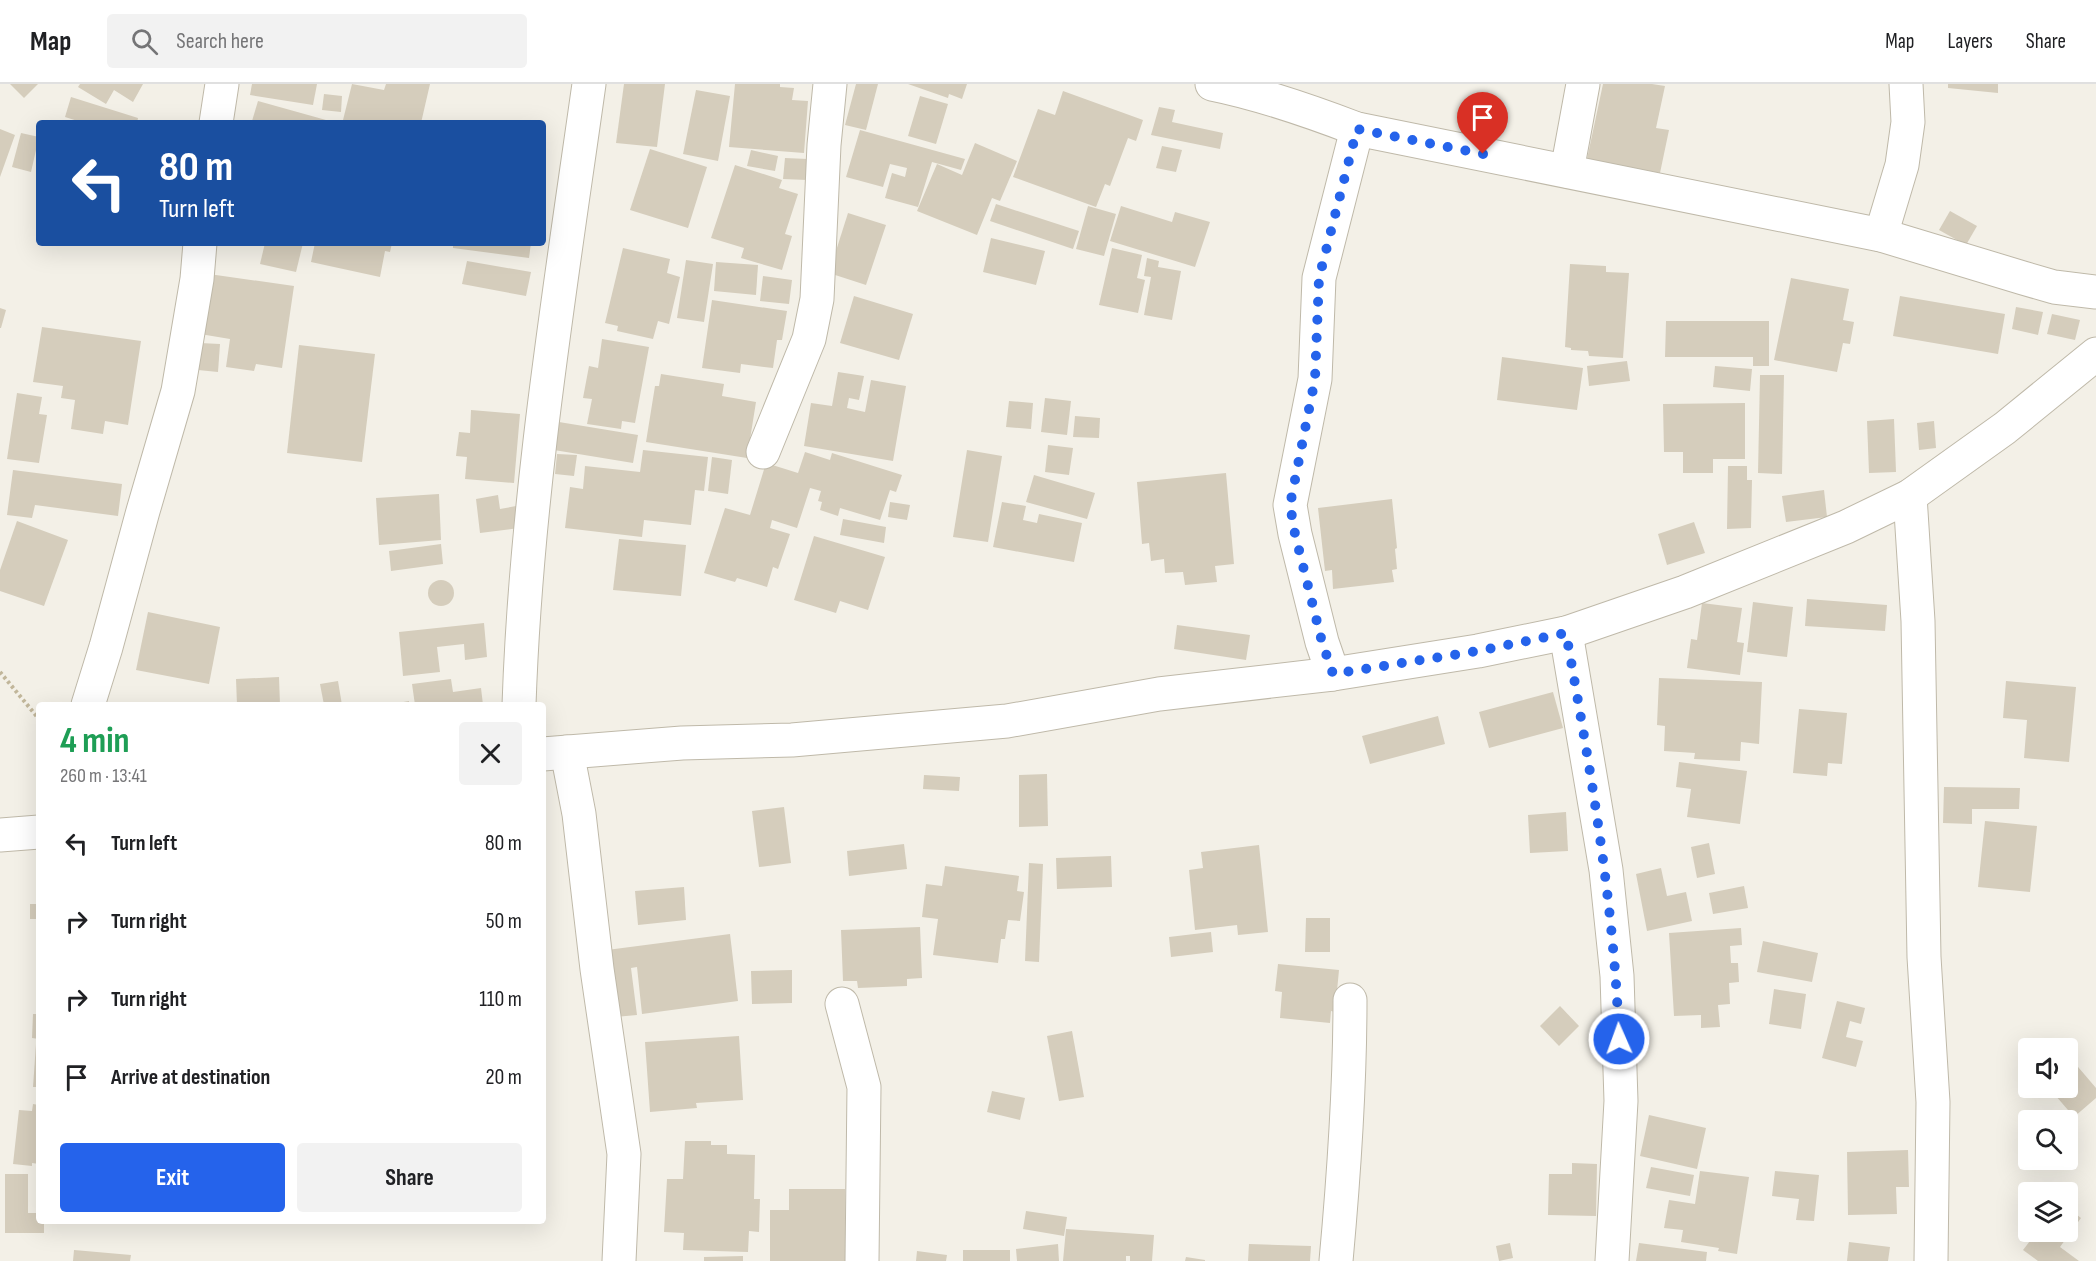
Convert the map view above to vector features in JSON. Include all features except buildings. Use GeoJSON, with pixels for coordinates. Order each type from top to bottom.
{"type":"FeatureCollection","features":[{"type":"Feature","properties":{"kind":"street"},"geometry":{"type":"LineString","coordinates":[[216,120],[222,84]]}},
{"type":"Feature","properties":{"kind":"street"},"geometry":{"type":"LineString","coordinates":[[519,702],[520,653],[544,400],[589,84]]}},
{"type":"Feature","properties":{"kind":"street"},"geometry":{"type":"LineString","coordinates":[[763,452],[809,339],[816,299],[824,145],[830,84]]}},
{"type":"Feature","properties":{"kind":"street"},"geometry":{"type":"LineString","coordinates":[[1212,84],[1246,91],[1314,112],[1357,129],[1881,235],[2023,279],[2054,287],[2096,292]]}},
{"type":"Feature","properties":{"kind":"street"},"geometry":{"type":"LineString","coordinates":[[1567,171],[1583,84]]}},
{"type":"Feature","properties":{"kind":"street"},"geometry":{"type":"LineString","coordinates":[[1881,235],[1902,165],[1908,122],[1906,84]]}},
{"type":"Feature","properties":{"kind":"street"},"geometry":{"type":"LineString","coordinates":[[1333,674],[1322,642],[1290,505],[1315,379],[1319,278],[1357,129]]}},
{"type":"Feature","properties":{"kind":"street"},"geometry":{"type":"LineString","coordinates":[[89,702],[178,391],[200,246]]}},
{"type":"Feature","properties":{"kind":"street"},"geometry":{"type":"LineString","coordinates":[[619,1261],[624,1154],[597,969],[580,824],[555,753],[682,743],[792,740],[1007,721],[1159,694],[1333,674],[1478,651],[1566,633],[1685,592],[1846,527],[1910,496],[2005,428],[2096,354]]}},
{"type":"Feature","properties":{"kind":"street"},"geometry":{"type":"LineString","coordinates":[[1910,496],[1918,621],[1924,957],[1933,1102],[1930,1261]]}},
{"type":"Feature","properties":{"kind":"street"},"geometry":{"type":"LineString","coordinates":[[1566,633],[1606,870],[1617,976],[1621,1101],[1612,1261]]}},
{"type":"Feature","properties":{"kind":"street"},"geometry":{"type":"LineString","coordinates":[[0,835],[36,832]]}},
{"type":"Feature","properties":{"kind":"street"},"geometry":{"type":"LineString","coordinates":[[1336,1261],[1347,1135],[1350,1000]]}},
{"type":"Feature","properties":{"kind":"street"},"geometry":{"type":"LineString","coordinates":[[842,1004],[864,1087],[862,1261]]}},
{"type":"Feature","properties":{"kind":"path"},"geometry":{"type":"LineString","coordinates":[[0,672],[36,715]]}},
{"type":"Feature","properties":{"kind":"route"},"geometry":{"type":"LineString","coordinates":[[1483,154],[1357,129],[1319,278],[1315,379],[1290,505],[1322,642],[1333,674],[1478,651],[1566,633],[1606,870],[1617,976],[1619,1039]]}}]}
